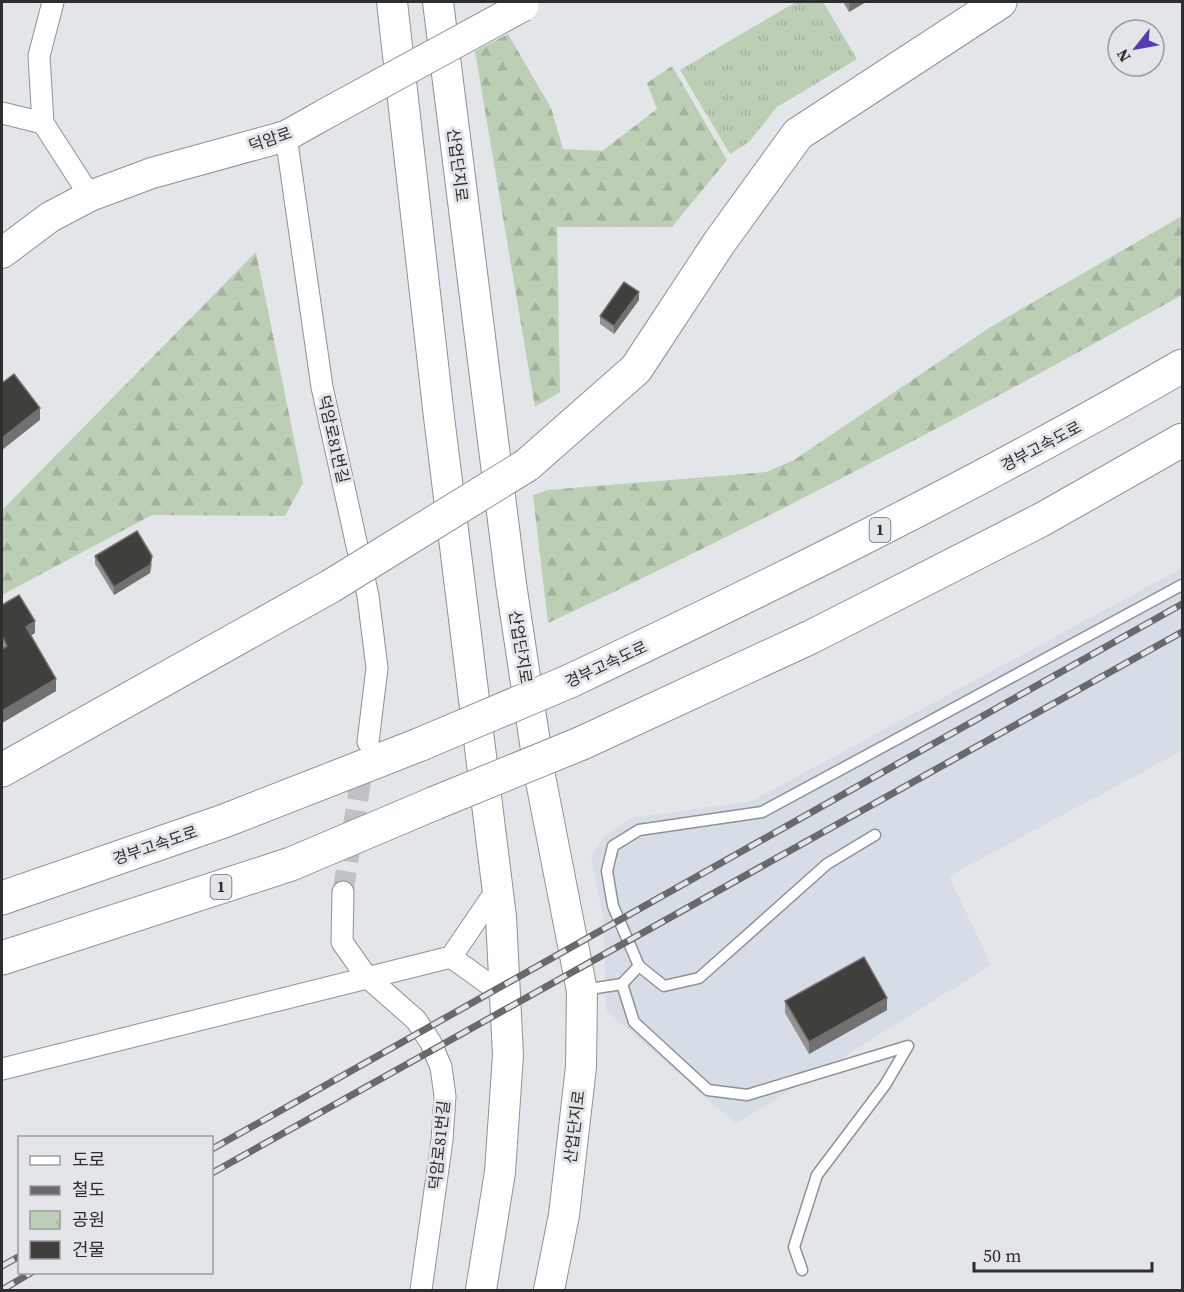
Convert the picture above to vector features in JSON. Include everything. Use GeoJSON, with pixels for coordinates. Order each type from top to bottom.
{"type":"FeatureCollection","features":[{"type":"Feature","properties":{"kind":"highway"},"geometry":{"type":"LineString","coordinates":[[2,770],[331,586],[527,465],[636,369],[719,243],[798,134],[1000,2]]}},
{"type":"Feature","properties":{"kind":"highway","name":"경부고속도로"},"geometry":{"type":"LineString","coordinates":[[2,898],[224,821],[421,744],[570,681],[891,525],[1061,436],[1182,366]]}},
{"type":"Feature","properties":{"kind":"highway","name":"1"},"geometry":{"type":"LineString","coordinates":[[2,958],[291,864],[582,743],[811,637],[1041,520],[1182,440]]}},
{"type":"Feature","properties":{"kind":"main road"},"geometry":{"type":"LineString","coordinates":[[392,2],[440,428],[498,888],[508,1055],[500,1172],[481,1290]]}},
{"type":"Feature","properties":{"kind":"main road","name":"산업단지로"},"geometry":{"type":"LineString","coordinates":[[438,2],[511,584],[540,776],[582,990],[581,1067],[564,1215],[549,1290]]}},
{"type":"Feature","properties":{"kind":"main road","name":"덕암로"},"geometry":{"type":"LineString","coordinates":[[2,253],[50,217],[90,196],[152,173],[286,136],[527,4]]}},
{"type":"Feature","properties":{"kind":"street"},"geometry":{"type":"LineString","coordinates":[[53,2],[39,56],[44,123],[90,196]]}},
{"type":"Feature","properties":{"kind":"street"},"geometry":{"type":"LineString","coordinates":[[2,113],[44,123]]}},
{"type":"Feature","properties":{"kind":"street","name":"덕암로81번길"},"geometry":{"type":"LineString","coordinates":[[286,136],[322,387],[368,596],[377,668],[368,742]]}},
{"type":"Feature","properties":{"kind":"street"},"geometry":{"type":"LineString","coordinates":[[2,1070],[366,976],[451,957],[498,888]]}},
{"type":"Feature","properties":{"kind":"street","name":"덕암로81번길"},"geometry":{"type":"LineString","coordinates":[[343,892],[342,942],[366,976],[416,1020],[431,1044],[441,1067],[445,1096],[442,1140],[421,1290]]}},
{"type":"Feature","properties":{"kind":"street"},"geometry":{"type":"LineString","coordinates":[[451,957],[505,996]]}},
{"type":"Feature","properties":{"kind":"lane"},"geometry":{"type":"LineString","coordinates":[[875,835],[827,864],[699,978],[664,986],[639,966],[613,906],[607,871],[613,846],[639,830],[762,812],[1182,585]]}},
{"type":"Feature","properties":{"kind":"lane"},"geometry":{"type":"LineString","coordinates":[[582,990],[622,984],[639,966]]}},
{"type":"Feature","properties":{"kind":"lane"},"geometry":{"type":"LineString","coordinates":[[622,984],[634,1022],[708,1090],[747,1095],[908,1046],[885,1085],[818,1175],[794,1247],[802,1270]]}},
{"type":"Feature","properties":{"kind":"shaded area"},"geometry":{"type":"Polygon","coordinates":[[[1182,568],[1182,751],[949,876],[991,965],[736,1124],[606,1010],[603,917],[591,857],[604,837],[631,818],[752,801],[1182,568]]]}},
{"type":"Feature","properties":{"kind":"green space"},"geometry":{"type":"Polygon","coordinates":[[[796,2],[823,2],[857,59],[777,107],[749,142],[730,154],[680,70],[796,2]]]}},
{"type":"Feature","properties":{"kind":"green space"},"geometry":{"type":"Polygon","coordinates":[[[508,34],[551,108],[563,149],[602,151],[657,109],[647,83],[672,66],[727,160],[672,227],[557,227],[560,392],[535,407],[475,51],[508,34]]]}},
{"type":"Feature","properties":{"kind":"green space"},"geometry":{"type":"Polygon","coordinates":[[[1182,216],[1182,295],[868,465],[548,623],[533,495],[548,490],[766,472],[794,460],[992,326],[1182,216]]]}},
{"type":"Feature","properties":{"kind":"green space"},"geometry":{"type":"Polygon","coordinates":[[[256,252],[303,483],[285,516],[152,515],[2,595],[2,510],[256,252]]]}},
{"type":"Feature","properties":{"kind":"building"},"geometry":{"type":"Polygon","coordinates":[[[624,282],[639,292],[614,326],[600,316],[624,282]]]}},
{"type":"Feature","properties":{"kind":"building"},"geometry":{"type":"Polygon","coordinates":[[[14,374],[40,408],[2,438],[2,383],[14,374]]]}},
{"type":"Feature","properties":{"kind":"building"},"geometry":{"type":"Polygon","coordinates":[[[137,531],[152,556],[150,565],[114,587],[95,556],[137,531]]]}},
{"type":"Feature","properties":{"kind":"building"},"geometry":{"type":"Polygon","coordinates":[[[19,595],[35,621],[26,627],[56,679],[2,711],[2,649],[7,646],[2,636],[2,605],[19,595]]]}},
{"type":"Feature","properties":{"kind":"building"},"geometry":{"type":"Polygon","coordinates":[[[864,957],[887,998],[809,1042],[785,1001],[864,957]]]}},
{"type":"Feature","properties":{"kind":"tunnel"},"geometry":{"type":"LineString","coordinates":[[343,892],[364,759]]}},
{"type":"Feature","properties":{"kind":"railway"},"geometry":{"type":"LineString","coordinates":[[213,1148],[1182,604]]}},
{"type":"Feature","properties":{"kind":"railway"},"geometry":{"type":"LineString","coordinates":[[213,1172],[1182,632]]}},
{"type":"Feature","properties":{"kind":"railway"},"geometry":{"type":"LineString","coordinates":[[2,1266],[18,1257]]}},
{"type":"Feature","properties":{"kind":"railway"},"geometry":{"type":"LineString","coordinates":[[2,1290],[29,1274]]}}]}
